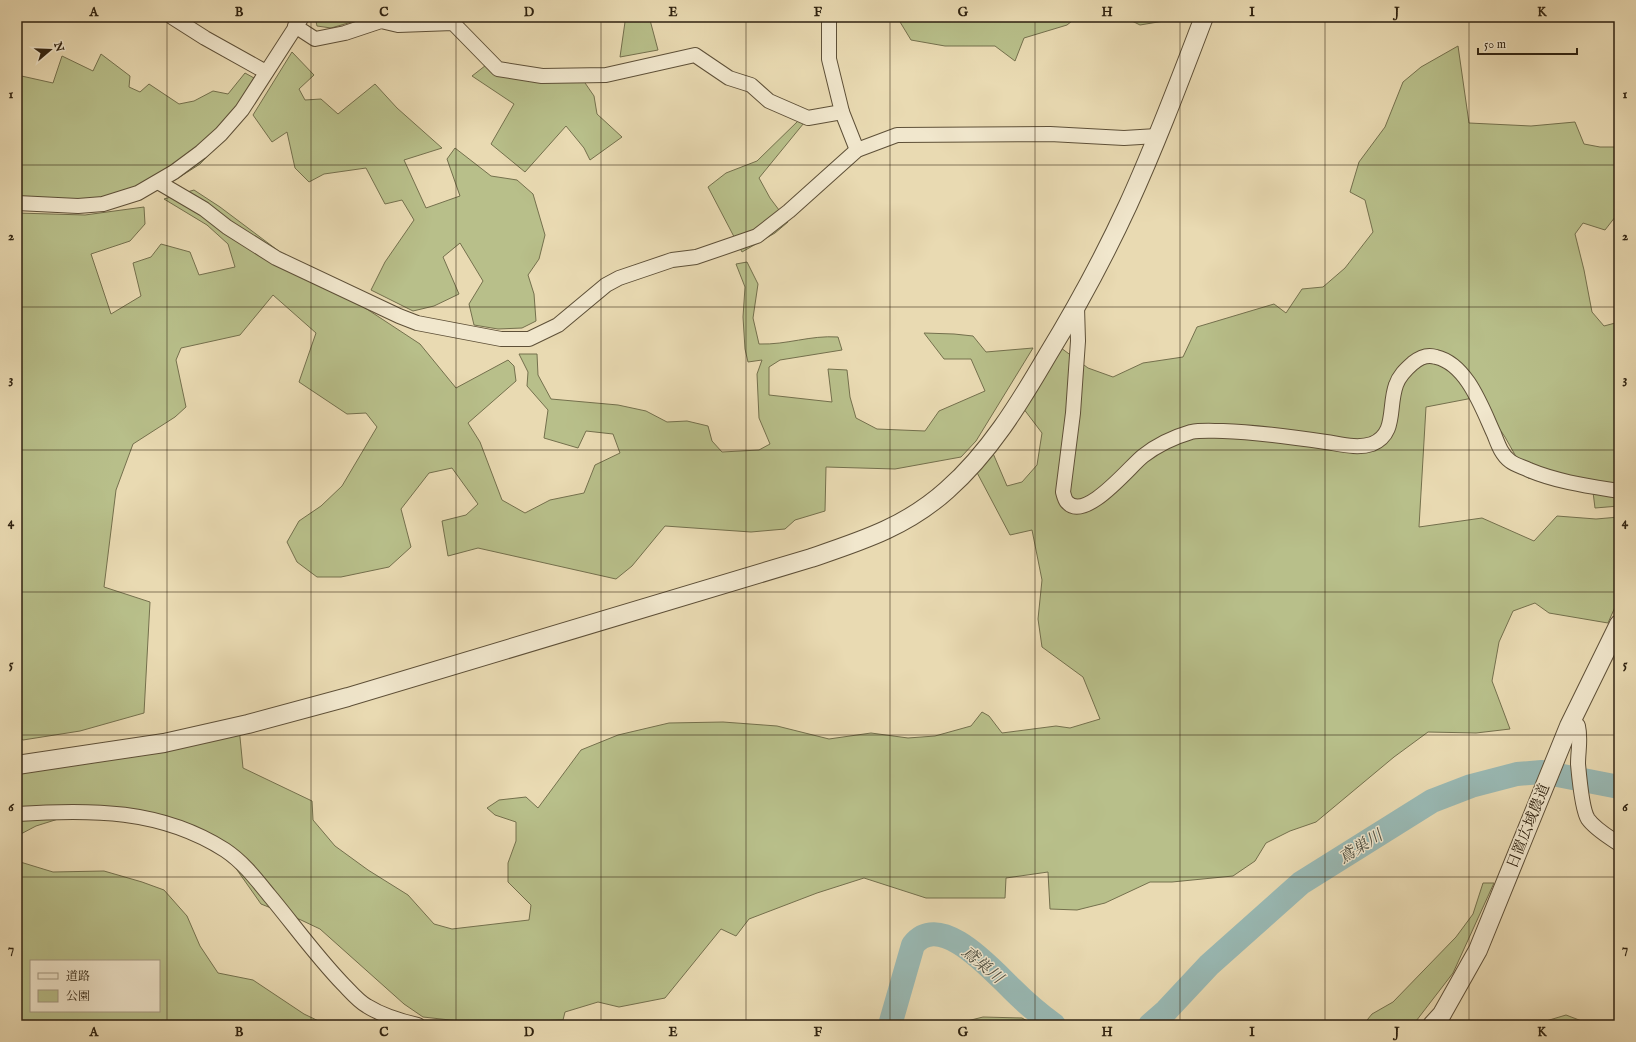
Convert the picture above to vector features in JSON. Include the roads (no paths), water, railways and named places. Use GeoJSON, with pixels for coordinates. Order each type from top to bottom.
{"type":"FeatureCollection","features":[{"type":"Feature","properties":{"kind":"street"},"geometry":{"type":"LineString","coordinates":[[172,17],[205,38],[266,72]]}},
{"type":"Feature","properties":{"kind":"street"},"geometry":{"type":"LineString","coordinates":[[829,17],[829,59],[842,112],[857,150]]}},
{"type":"Feature","properties":{"kind":"street"},"geometry":{"type":"LineString","coordinates":[[17,765],[164,743],[248,724],[348,697],[803,560],[875,536],[910,517],[947,490],[979,457],[1015,409],[1077,307],[1128,205],[1204,17]]}},
{"type":"Feature","properties":{"kind":"street"},"geometry":{"type":"LineString","coordinates":[[17,203],[78,206],[103,204],[138,193],[158,182],[201,152],[221,134],[242,110],[299,21],[315,39],[345,33],[381,22],[398,25],[453,23],[498,69],[542,76],[606,75],[695,55],[729,78],[751,85],[769,100],[808,118],[842,112]]}},
{"type":"Feature","properties":{"kind":"street"},"geometry":{"type":"LineString","coordinates":[[158,182],[204,209],[227,227],[276,258],[399,316],[417,323],[501,339],[529,339],[558,325],[606,285],[620,278],[672,260],[696,257],[757,236],[789,211],[857,150],[897,135],[1050,134],[1124,138],[1157,136]]}},
{"type":"Feature","properties":{"kind":"street"},"geometry":{"type":"LineString","coordinates":[[1077,307],[1078,341],[1073,413],[1063,492],[1066,501],[1075,507],[1080,507],[1098,498],[1136,461],[1156,447],[1192,432],[1245,432],[1354,446],[1369,445],[1379,441],[1386,434],[1393,393],[1402,372],[1418,359],[1434,356],[1446,360],[1475,392],[1502,454],[1511,463],[1544,476],[1570,483],[1619,491]]}},
{"type":"Feature","properties":{"kind":"street","name":"日置広域農道"},"geometry":{"type":"LineString","coordinates":[[1432,1025],[1442,1014],[1478,950],[1568,726],[1619,624]]}},
{"type":"Feature","properties":{"kind":"street"},"geometry":{"type":"LineString","coordinates":[[1568,726],[1578,726],[1580,737],[1578,764],[1582,799],[1587,818],[1601,832],[1619,844]]}},
{"type":"Feature","properties":{"kind":"street"},"geometry":{"type":"LineString","coordinates":[[17,814],[56,812],[113,813],[137,816],[179,827],[225,850],[247,869],[326,966],[354,995],[367,1006],[394,1019],[418,1025]]}},
{"type":"Feature","properties":{"kind":"waterway","name":"鳶巣川"},"geometry":{"type":"LineString","coordinates":[[1150,1025],[1166,1011],[1209,965],[1301,883],[1432,801],[1471,786],[1517,774],[1542,772],[1619,787]]}},
{"type":"Feature","properties":{"kind":"waterway","name":"鳶巣川"},"geometry":{"type":"LineString","coordinates":[[890,1025],[913,945],[924,936],[937,934],[951,939],[965,947],[992,969],[1017,994],[1054,1025]]}}]}
